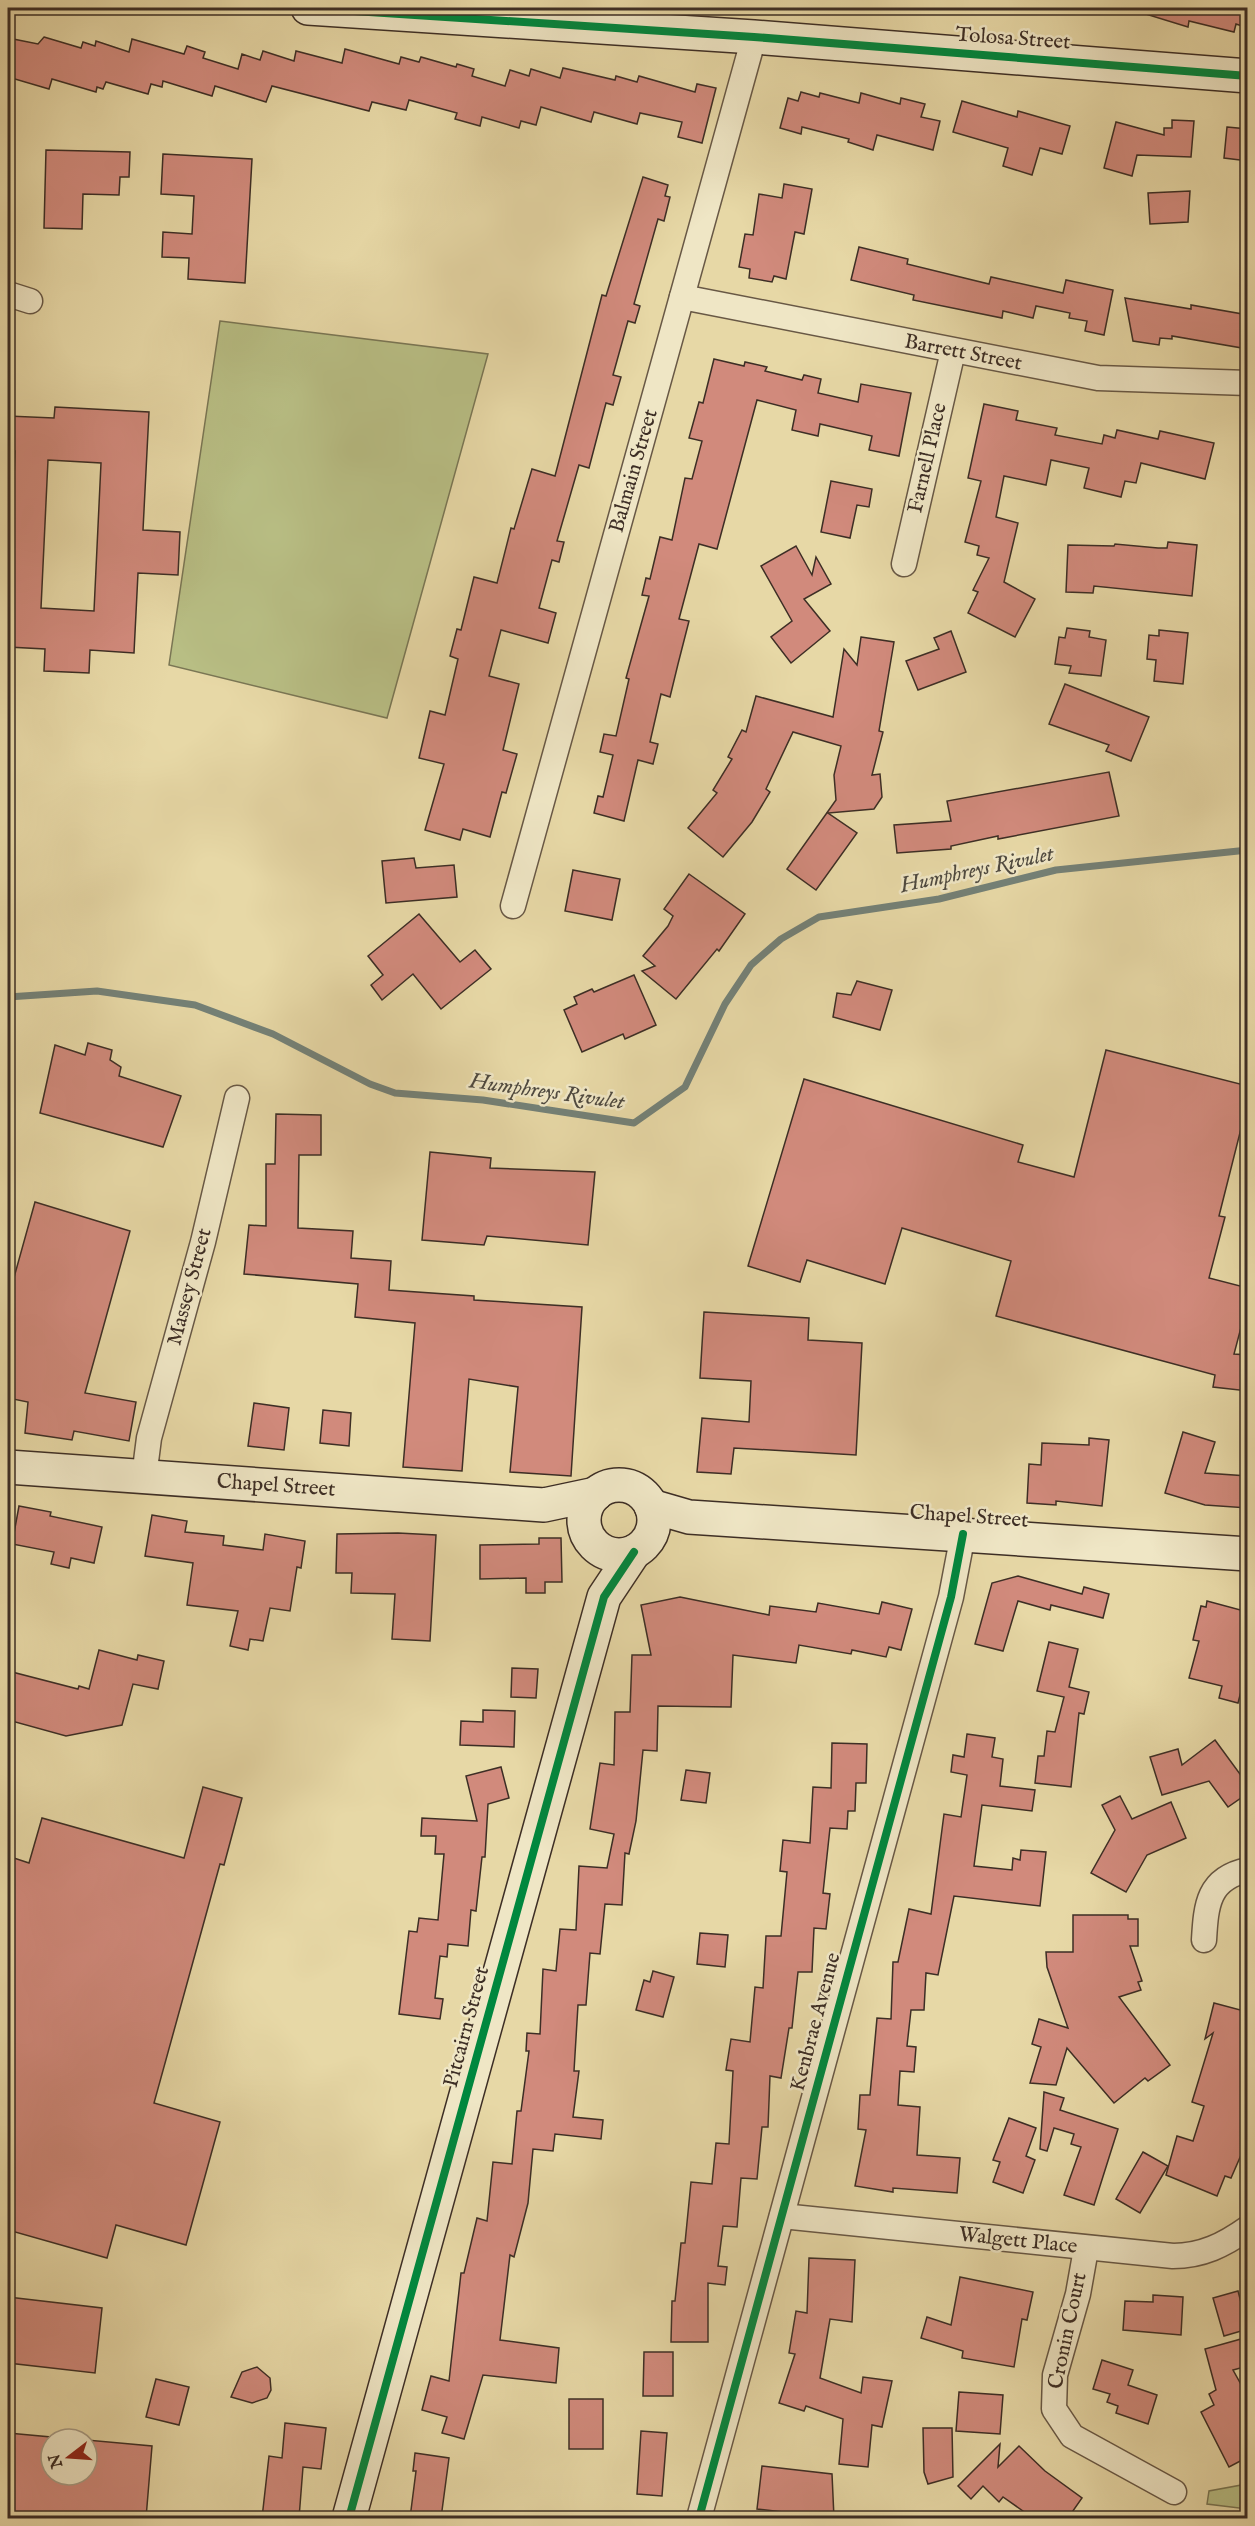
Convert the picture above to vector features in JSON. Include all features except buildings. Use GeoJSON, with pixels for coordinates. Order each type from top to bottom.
{"type":"FeatureCollection","features":[{"type":"Feature","properties":{"kind":"street","name":"Tolosa Street"},"geometry":{"type":"LineString","coordinates":[[308,8],[754,37],[1248,76]]}},
{"type":"Feature","properties":{"kind":"street","name":"Balmain Street"},"geometry":{"type":"LineString","coordinates":[[513,906],[754,37]]}},
{"type":"Feature","properties":{"kind":"street","name":"Barrett Street"},"geometry":{"type":"LineString","coordinates":[[682,297],[1098,378],[1248,383]]}},
{"type":"Feature","properties":{"kind":"street","name":"Farnell Place"},"geometry":{"type":"LineString","coordinates":[[904,564],[953,351]]}},
{"type":"Feature","properties":{"kind":"street","name":"Massey Street"},"geometry":{"type":"LineString","coordinates":[[144,1477],[148,1438],[203,1242],[237,1098]]}},
{"type":"Feature","properties":{"kind":"street","name":"Chapel Street"},"geometry":{"type":"LineString","coordinates":[[8,1467],[544,1505],[596,1494]]}},
{"type":"Feature","properties":{"kind":"street"},"geometry":{"type":"LineString","coordinates":[[626,1486],[645,1497],[645,1532],[612,1555],[590,1539],[585,1513],[596,1494],[605,1488],[626,1486]]}},
{"type":"Feature","properties":{"kind":"street","name":"Chapel Street"},"geometry":{"type":"LineString","coordinates":[[544,1505],[590,1539]]}},
{"type":"Feature","properties":{"kind":"street","name":"Chapel Street"},"geometry":{"type":"LineString","coordinates":[[645,1532],[689,1517],[1248,1554]]}},
{"type":"Feature","properties":{"kind":"street","name":"Pitcairn Street"},"geometry":{"type":"LineString","coordinates":[[349,2518],[604,1597],[645,1532]]}},
{"type":"Feature","properties":{"kind":"street","name":"Kenbrae Avenue"},"geometry":{"type":"LineString","coordinates":[[699,2518],[951,1597],[963,1534]]}},
{"type":"Feature","properties":{"kind":"street","name":"Pitcairn Street"},"geometry":{"type":"LineString","coordinates":[[590,1539],[604,1597]]}},
{"type":"Feature","properties":{"kind":"street"},"geometry":{"type":"LineString","coordinates":[[1204,1940],[1206,1914],[1214,1890],[1230,1875],[1248,1870]]}},
{"type":"Feature","properties":{"kind":"street","name":"Walgett Place"},"geometry":{"type":"LineString","coordinates":[[782,2216],[1086,2248],[1191,2256],[1230,2241],[1248,2228]]}},
{"type":"Feature","properties":{"kind":"street","name":"Cronin Court"},"geometry":{"type":"LineString","coordinates":[[1086,2248],[1078,2294],[1054,2375],[1054,2409],[1072,2436],[1174,2492]]}},
{"type":"Feature","properties":{"kind":"green space"},"geometry":{"type":"Polygon","coordinates":[[[220,321],[488,354],[387,718],[169,665],[220,321]]]}},
{"type":"Feature","properties":{"kind":"green space"},"geometry":{"type":"Polygon","coordinates":[[[1247,2484],[1247,2509],[1207,2504],[1209,2491],[1247,2484]]]}},
{"type":"Feature","properties":{"kind":"waterway","name":"Humphreys Rivulet"},"geometry":{"type":"LineString","coordinates":[[8,997],[97,991],[195,1005],[273,1034],[370,1084],[395,1093],[483,1100],[634,1123],[685,1087],[725,1004],[751,965],[781,939],[819,917],[939,899],[1056,870],[1248,850]]}},
{"type":"Feature","properties":{"kind":"cycle path"},"geometry":{"type":"LineString","coordinates":[[308,8],[754,37],[1248,76]]}},
{"type":"Feature","properties":{"kind":"cycle path"},"geometry":{"type":"LineString","coordinates":[[699,2518],[951,1597],[963,1534]]}},
{"type":"Feature","properties":{"kind":"cycle path"},"geometry":{"type":"LineString","coordinates":[[349,2518],[604,1597],[634,1552]]}}]}
